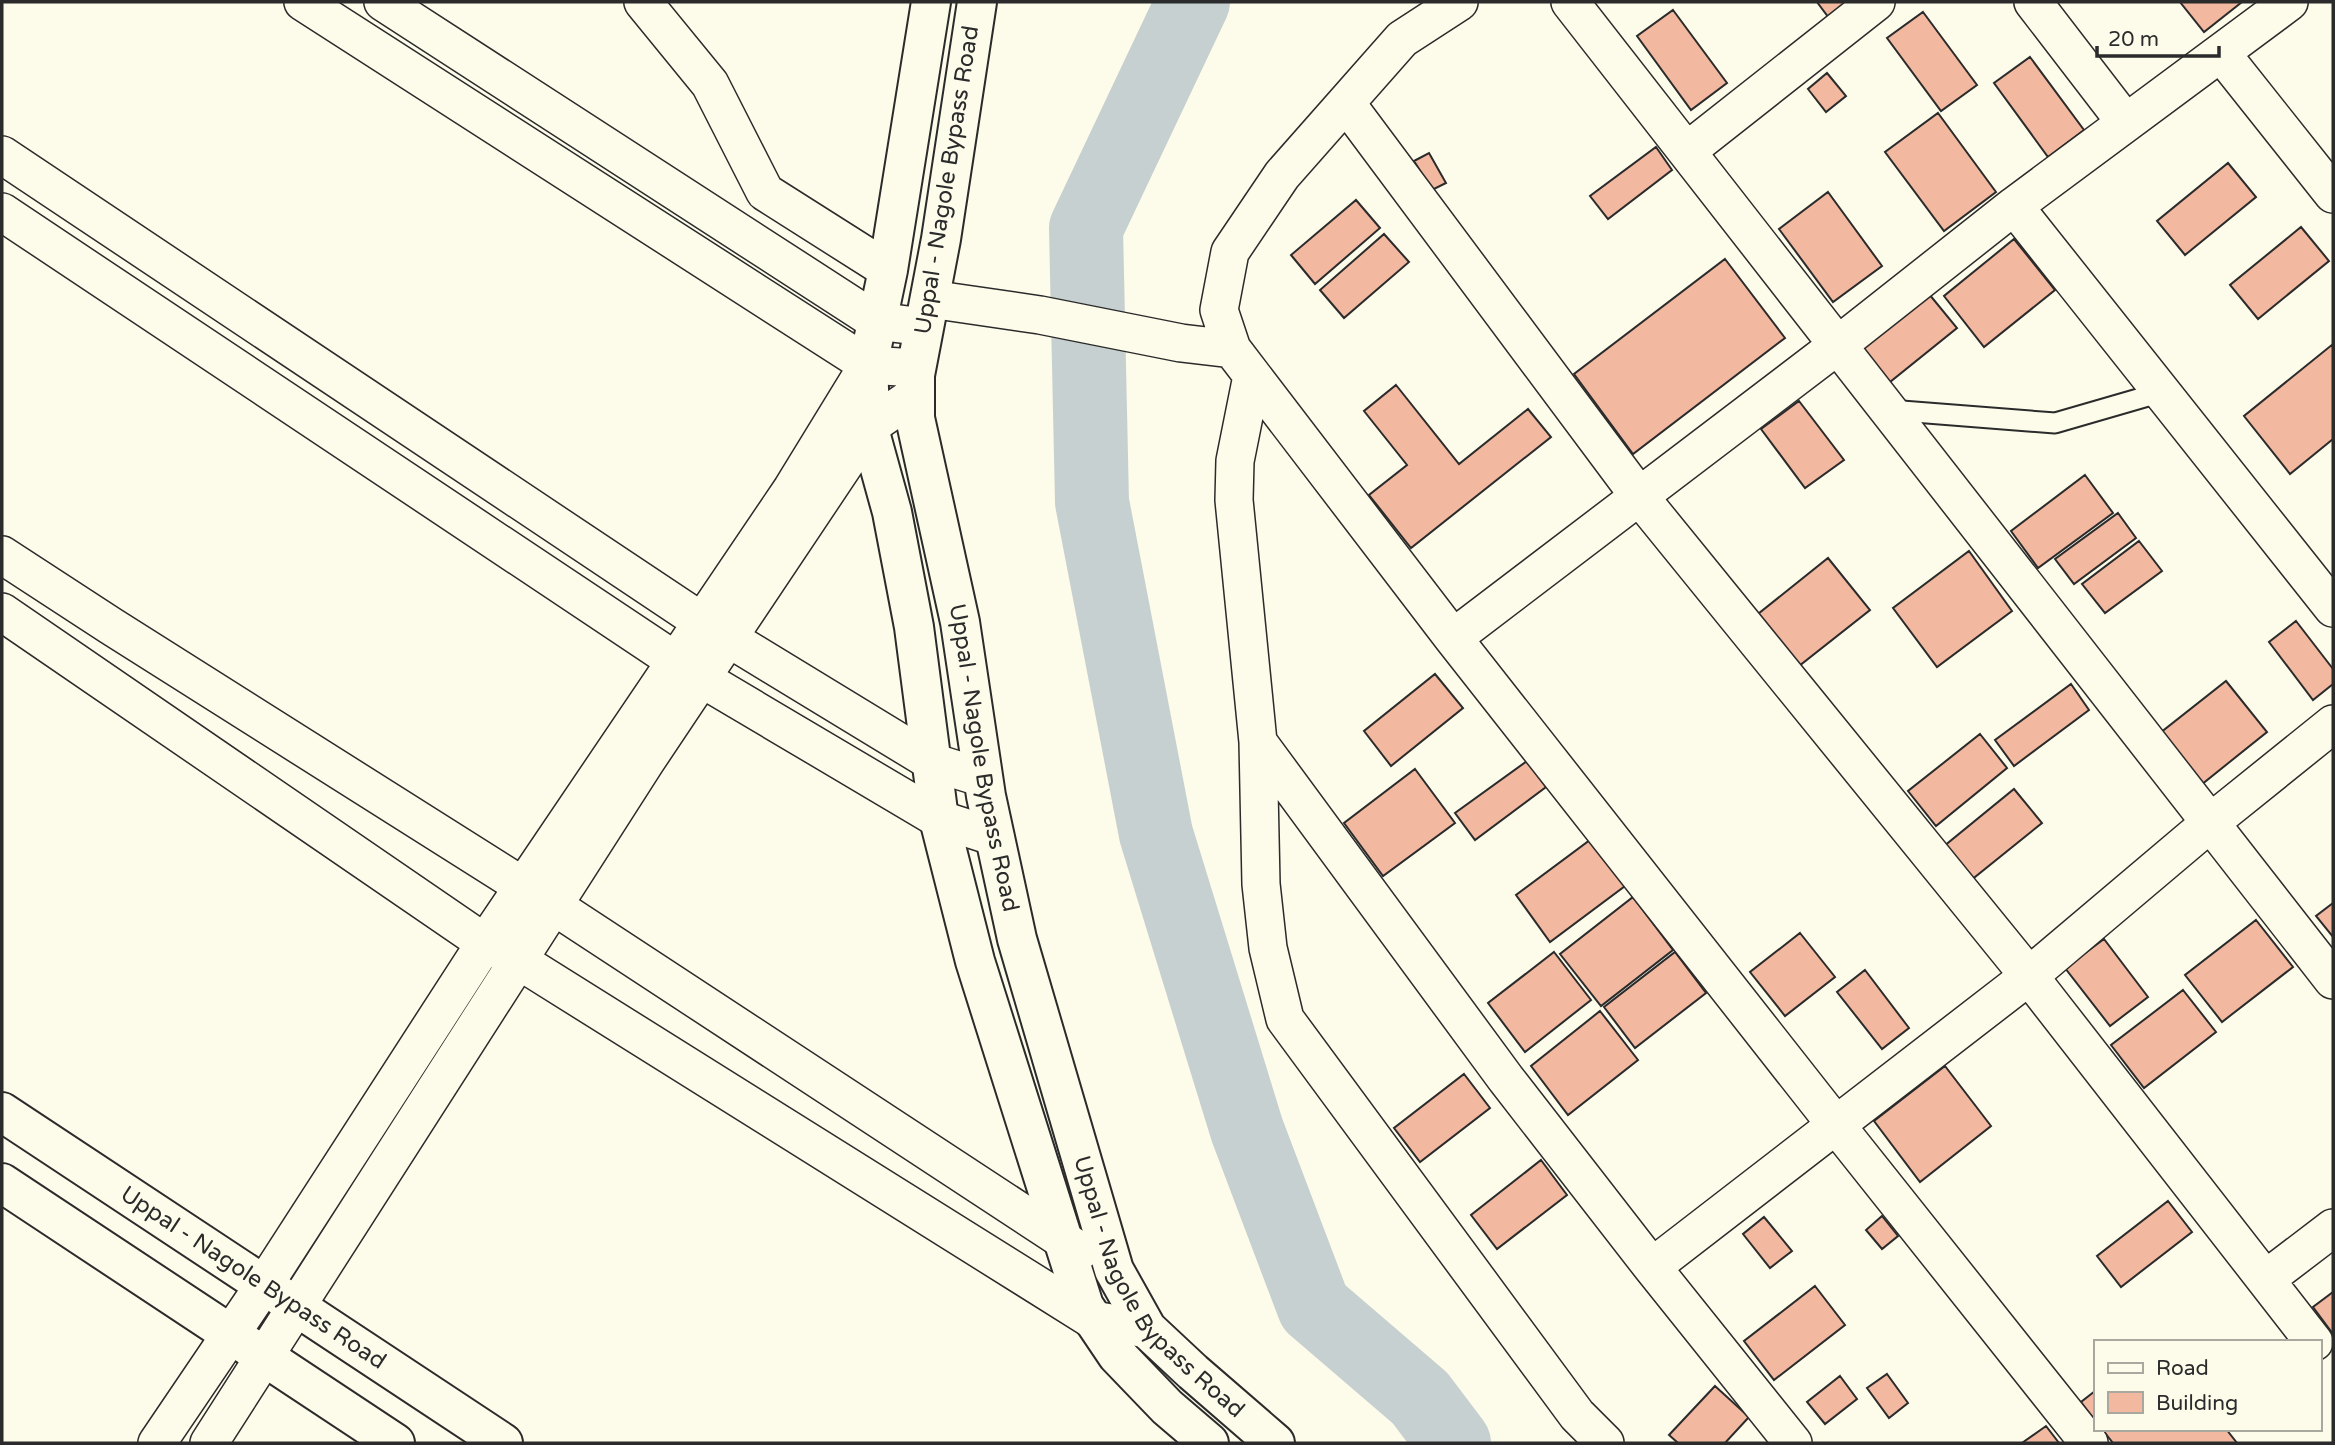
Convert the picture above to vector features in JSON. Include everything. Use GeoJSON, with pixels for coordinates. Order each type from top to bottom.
{"type":"FeatureCollection","features":[{"type":"Feature","properties":{"kind":"street"},"geometry":{"type":"LineString","coordinates":[[157,1443],[264,1285],[523,887],[870,426],[915,382],[868,365],[303,2]]}},
{"type":"Feature","properties":{"kind":"street"},"geometry":{"type":"LineString","coordinates":[[383,2],[876,321],[927,313],[1040,315],[1181,343],[1242,363]]}},
{"type":"Feature","properties":{"kind":"street"},"geometry":{"type":"LineString","coordinates":[[643,2],[710,84],[765,192],[888,270]]}},
{"type":"Feature","properties":{"kind":"street","name":"Uppal - Nagole Bypass Road"},"geometry":{"type":"LineString","coordinates":[[931,2],[888,270],[868,365],[871,436],[892,512],[914,627],[939,819],[975,961],[1084,1306],[1117,1355],[1167,1407],[1209,1443]]}},
{"type":"Feature","properties":{"kind":"street","name":"Uppal - Nagole Bypass Road"},"geometry":{"type":"LineString","coordinates":[[977,2],[915,382],[915,418],[960,622],[983,778],[995,837],[1017,939],[1114,1270],[1147,1329],[1275,1443]]}},
{"type":"Feature","properties":{"kind":"street"},"geometry":{"type":"LineString","coordinates":[[1459,2],[1402,39],[1282,175],[1230,252],[1219,310],[1242,363],[1453,638],[2089,1443]]}},
{"type":"Feature","properties":{"kind":"street"},"geometry":{"type":"LineString","coordinates":[[1570,2],[2333,980]]}},
{"type":"Feature","properties":{"kind":"street"},"geometry":{"type":"LineString","coordinates":[[1687,151],[1877,2]]}},
{"type":"Feature","properties":{"kind":"street"},"geometry":{"type":"LineString","coordinates":[[2033,2],[2126,123]]}},
{"type":"Feature","properties":{"kind":"street"},"geometry":{"type":"LineString","coordinates":[[1453,638],[1838,345],[2014,206],[2289,2]]}},
{"type":"Feature","properties":{"kind":"street"},"geometry":{"type":"LineString","coordinates":[[2221,53],[2333,194]]}},
{"type":"Feature","properties":{"kind":"street"},"geometry":{"type":"LineString","coordinates":[[1346,103],[1639,496],[2029,976],[2312,1340]]}},
{"type":"Feature","properties":{"kind":"street"},"geometry":{"type":"LineString","coordinates":[[2,155],[715,630],[932,762],[983,778]]}},
{"type":"Feature","properties":{"kind":"street"},"geometry":{"type":"LineString","coordinates":[[2014,206],[2333,608]]}},
{"type":"Feature","properties":{"kind":"street"},"geometry":{"type":"LineString","coordinates":[[2,212],[688,669],[939,819],[995,837]]}},
{"type":"Feature","properties":{"kind":"street"},"geometry":{"type":"LineString","coordinates":[[1242,363],[1234,500],[1258,742],[1261,884],[1268,948],[1285,1020],[1577,1415],[1605,1443]]}},
{"type":"Feature","properties":{"kind":"street"},"geometry":{"type":"LineString","coordinates":[[715,630],[792,489],[868,365]]}},
{"type":"Feature","properties":{"kind":"street"},"geometry":{"type":"LineString","coordinates":[[2,555],[554,906],[1064,1241],[1114,1270]]}},
{"type":"Feature","properties":{"kind":"street"},"geometry":{"type":"LineString","coordinates":[[2,611],[485,943],[519,960],[1093,1320],[1147,1329]]}},
{"type":"Feature","properties":{"kind":"street"},"geometry":{"type":"LineString","coordinates":[[209,1443],[554,906],[688,669]]}},
{"type":"Feature","properties":{"kind":"street"},"geometry":{"type":"LineString","coordinates":[[1652,1267],[2029,976],[2210,822],[2333,724]]}},
{"type":"Feature","properties":{"kind":"street"},"geometry":{"type":"LineString","coordinates":[[1258,742],[1506,1079],[1793,1443]]}},
{"type":"Feature","properties":{"kind":"street","name":"Uppal - Nagole Bypass Road"},"geometry":{"type":"LineString","coordinates":[[2,1112],[503,1443]]}},
{"type":"Feature","properties":{"kind":"street"},"geometry":{"type":"LineString","coordinates":[[2,1183],[395,1443]]}},
{"type":"Feature","properties":{"kind":"street"},"geometry":{"type":"LineString","coordinates":[[2266,1279],[2333,1228]]}},
{"type":"Feature","properties":{"kind":"street"},"geometry":{"type":"LineString","coordinates":[[2321,1351],[2333,1366]]}},
{"type":"Feature","properties":{"kind":"lane"},"geometry":{"type":"LineString","coordinates":[[1889,410],[2055,423],[2162,392]]}},
{"type":"Feature","properties":{"kind":"building"},"geometry":{"type":"Polygon","coordinates":[[[1817,2],[1850,2],[1829,18],[1817,2]]]}},
{"type":"Feature","properties":{"kind":"building"},"geometry":{"type":"Polygon","coordinates":[[[2180,2],[2242,2],[2204,32],[2180,2]]]}},
{"type":"Feature","properties":{"kind":"building"},"geometry":{"type":"Polygon","coordinates":[[[1673,10],[1727,83],[1691,110],[1637,36],[1673,10]]]}},
{"type":"Feature","properties":{"kind":"building"},"geometry":{"type":"Polygon","coordinates":[[[1923,12],[1977,85],[1941,111],[1887,38],[1923,12]]]}},
{"type":"Feature","properties":{"kind":"building"},"geometry":{"type":"Polygon","coordinates":[[[2030,57],[2084,130],[2048,157],[1994,83],[2030,57]]]}},
{"type":"Feature","properties":{"kind":"building"},"geometry":{"type":"Polygon","coordinates":[[[1827,73],[1846,96],[1826,112],[1808,89],[1827,73]]]}},
{"type":"Feature","properties":{"kind":"building"},"geometry":{"type":"Polygon","coordinates":[[[1938,113],[1996,192],[1944,231],[1885,152],[1938,113]]]}},
{"type":"Feature","properties":{"kind":"building"},"geometry":{"type":"Polygon","coordinates":[[[1656,147],[1672,170],[1608,219],[1590,196],[1656,147]]]}},
{"type":"Feature","properties":{"kind":"building"},"geometry":{"type":"Polygon","coordinates":[[[1429,153],[1446,183],[1432,190],[1414,161],[1429,153]]]}},
{"type":"Feature","properties":{"kind":"building"},"geometry":{"type":"Polygon","coordinates":[[[2228,163],[2256,197],[2185,255],[2157,221],[2228,163]]]}},
{"type":"Feature","properties":{"kind":"building"},"geometry":{"type":"Polygon","coordinates":[[[1828,192],[1882,266],[1833,302],[1779,229],[1828,192]]]}},
{"type":"Feature","properties":{"kind":"building"},"geometry":{"type":"Polygon","coordinates":[[[1356,200],[1380,228],[1315,284],[1291,255],[1356,200]]]}},
{"type":"Feature","properties":{"kind":"building"},"geometry":{"type":"Polygon","coordinates":[[[2301,227],[2329,261],[2258,319],[2230,285],[2301,227]]]}},
{"type":"Feature","properties":{"kind":"building"},"geometry":{"type":"Polygon","coordinates":[[[1384,234],[1409,262],[1344,318],[1320,290],[1384,234]]]}},
{"type":"Feature","properties":{"kind":"building"},"geometry":{"type":"Polygon","coordinates":[[[2014,239],[2055,290],[1984,347],[1944,296],[2014,239]]]}},
{"type":"Feature","properties":{"kind":"building"},"geometry":{"type":"Polygon","coordinates":[[[1725,259],[1785,338],[1633,454],[1574,374],[1725,259]]]}},
{"type":"Feature","properties":{"kind":"building"},"geometry":{"type":"Polygon","coordinates":[[[1929,294],[1957,328],[1885,386],[1858,352],[1929,294]]]}},
{"type":"Feature","properties":{"kind":"building"},"geometry":{"type":"Polygon","coordinates":[[[2333,344],[2333,439],[2290,474],[2244,416],[2333,344]]]}},
{"type":"Feature","properties":{"kind":"building"},"geometry":{"type":"Polygon","coordinates":[[[1396,385],[1459,464],[1528,409],[1551,437],[1411,548],[1369,495],[1407,465],[1364,411],[1396,385]]]}},
{"type":"Feature","properties":{"kind":"building"},"geometry":{"type":"Polygon","coordinates":[[[1799,401],[1844,460],[1805,488],[1761,429],[1799,401]]]}},
{"type":"Feature","properties":{"kind":"building"},"geometry":{"type":"Polygon","coordinates":[[[2085,475],[2113,513],[2038,568],[2011,531],[2085,475]]]}},
{"type":"Feature","properties":{"kind":"building"},"geometry":{"type":"Polygon","coordinates":[[[2118,513],[2136,538],[2074,584],[2055,559],[2118,513]]]}},
{"type":"Feature","properties":{"kind":"building"},"geometry":{"type":"Polygon","coordinates":[[[2139,541],[2162,571],[2105,613],[2082,584],[2139,541]]]}},
{"type":"Feature","properties":{"kind":"building"},"geometry":{"type":"Polygon","coordinates":[[[1969,551],[2012,611],[1937,667],[1893,608],[1969,551]]]}},
{"type":"Feature","properties":{"kind":"building"},"geometry":{"type":"Polygon","coordinates":[[[1828,558],[1870,610],[1799,666],[1758,614],[1828,558]]]}},
{"type":"Feature","properties":{"kind":"building"},"geometry":{"type":"Polygon","coordinates":[[[2296,621],[2333,669],[2333,684],[2313,700],[2269,642],[2296,621]]]}},
{"type":"Feature","properties":{"kind":"building"},"geometry":{"type":"Polygon","coordinates":[[[1435,674],[1463,708],[1391,766],[1364,731],[1435,674]]]}},
{"type":"Feature","properties":{"kind":"building"},"geometry":{"type":"Polygon","coordinates":[[[2226,681],[2267,732],[2196,789],[2155,737],[2226,681]]]}},
{"type":"Feature","properties":{"kind":"building"},"geometry":{"type":"Polygon","coordinates":[[[2071,684],[2089,710],[2014,766],[1995,740],[2071,684]]]}},
{"type":"Feature","properties":{"kind":"building"},"geometry":{"type":"Polygon","coordinates":[[[1980,734],[2007,768],[1936,826],[1908,791],[1980,734]]]}},
{"type":"Feature","properties":{"kind":"building"},"geometry":{"type":"Polygon","coordinates":[[[1527,761],[1546,787],[1475,840],[1455,813],[1527,761]]]}},
{"type":"Feature","properties":{"kind":"building"},"geometry":{"type":"Polygon","coordinates":[[[1415,769],[1455,823],[1383,876],[1344,823],[1415,769]]]}},
{"type":"Feature","properties":{"kind":"building"},"geometry":{"type":"Polygon","coordinates":[[[2014,789],[2042,823],[1970,881],[1943,847],[2014,789]]]}},
{"type":"Feature","properties":{"kind":"building"},"geometry":{"type":"Polygon","coordinates":[[[1590,840],[1625,886],[1550,942],[1516,895],[1590,840]]]}},
{"type":"Feature","properties":{"kind":"building"},"geometry":{"type":"Polygon","coordinates":[[[1633,897],[1673,950],[1601,1006],[1560,954],[1633,897]]]}},
{"type":"Feature","properties":{"kind":"building"},"geometry":{"type":"Polygon","coordinates":[[[2333,903],[2333,937],[2316,916],[2333,903]]]}},
{"type":"Feature","properties":{"kind":"building"},"geometry":{"type":"Polygon","coordinates":[[[2256,920],[2293,967],[2222,1022],[2185,975],[2256,920]]]}},
{"type":"Feature","properties":{"kind":"building"},"geometry":{"type":"Polygon","coordinates":[[[1800,933],[1835,977],[1785,1016],[1750,972],[1800,933]]]}},
{"type":"Feature","properties":{"kind":"building"},"geometry":{"type":"Polygon","coordinates":[[[2104,939],[2148,997],[2110,1026],[2065,968],[2104,939]]]}},
{"type":"Feature","properties":{"kind":"building"},"geometry":{"type":"Polygon","coordinates":[[[1554,952],[1591,1000],[1525,1052],[1488,1003],[1554,952]]]}},
{"type":"Feature","properties":{"kind":"building"},"geometry":{"type":"Polygon","coordinates":[[[1675,952],[1706,993],[1635,1048],[1604,1007],[1675,952]]]}},
{"type":"Feature","properties":{"kind":"building"},"geometry":{"type":"Polygon","coordinates":[[[1865,970],[1909,1028],[1882,1049],[1837,992],[1865,970]]]}},
{"type":"Feature","properties":{"kind":"building"},"geometry":{"type":"Polygon","coordinates":[[[2183,990],[2216,1032],[2144,1088],[2111,1045],[2183,990]]]}},
{"type":"Feature","properties":{"kind":"building"},"geometry":{"type":"Polygon","coordinates":[[[1600,1011],[1638,1060],[1568,1115],[1531,1066],[1600,1011]]]}},
{"type":"Feature","properties":{"kind":"building"},"geometry":{"type":"Polygon","coordinates":[[[1945,1066],[1991,1126],[1920,1182],[1874,1121],[1945,1066]]]}},
{"type":"Feature","properties":{"kind":"building"},"geometry":{"type":"Polygon","coordinates":[[[1464,1074],[1490,1108],[1420,1162],[1394,1128],[1464,1074]]]}},
{"type":"Feature","properties":{"kind":"building"},"geometry":{"type":"Polygon","coordinates":[[[1541,1160],[1567,1195],[1497,1249],[1471,1215],[1541,1160]]]}},
{"type":"Feature","properties":{"kind":"building"},"geometry":{"type":"Polygon","coordinates":[[[2168,1201],[2192,1232],[2121,1287],[2097,1256],[2168,1201]]]}},
{"type":"Feature","properties":{"kind":"building"},"geometry":{"type":"Polygon","coordinates":[[[1882,1216],[1898,1236],[1882,1249],[1866,1230],[1882,1216]]]}},
{"type":"Feature","properties":{"kind":"building"},"geometry":{"type":"Polygon","coordinates":[[[1764,1217],[1792,1251],[1770,1268],[1743,1234],[1764,1217]]]}},
{"type":"Feature","properties":{"kind":"building"},"geometry":{"type":"Polygon","coordinates":[[[1815,1286],[1845,1325],[1774,1380],[1744,1341],[1815,1286]]]}},
{"type":"Feature","properties":{"kind":"building"},"geometry":{"type":"Polygon","coordinates":[[[2333,1292],[2333,1334],[2313,1307],[2333,1292]]]}},
{"type":"Feature","properties":{"kind":"building"},"geometry":{"type":"Polygon","coordinates":[[[1887,1374],[1908,1403],[1889,1418],[1867,1388],[1887,1374]]]}},
{"type":"Feature","properties":{"kind":"building"},"geometry":{"type":"Polygon","coordinates":[[[1840,1376],[1857,1399],[1825,1424],[1807,1402],[1840,1376]]]}},
{"type":"Feature","properties":{"kind":"building"},"geometry":{"type":"Polygon","coordinates":[[[1715,1386],[1749,1417],[1725,1443],[1678,1443],[1669,1435],[1715,1386]]]}},
{"type":"Feature","properties":{"kind":"building"},"geometry":{"type":"Polygon","coordinates":[[[2094,1392],[2094,1420],[2081,1402],[2094,1392]]]}},
{"type":"Feature","properties":{"kind":"building"},"geometry":{"type":"Polygon","coordinates":[[[2046,1426],[2059,1443],[2022,1443],[2046,1426]]]}},
{"type":"Feature","properties":{"kind":"building"},"geometry":{"type":"Polygon","coordinates":[[[2104,1431],[2228,1431],[2237,1443],[2113,1443],[2104,1431]]]}},
{"type":"Feature","properties":{"kind":"waterway"},"geometry":{"type":"LineString","coordinates":[[1193,2],[1086,228],[1092,502],[1156,834],[1247,1130],[1314,1307],[1420,1398],[1454,1443]]}}]}
